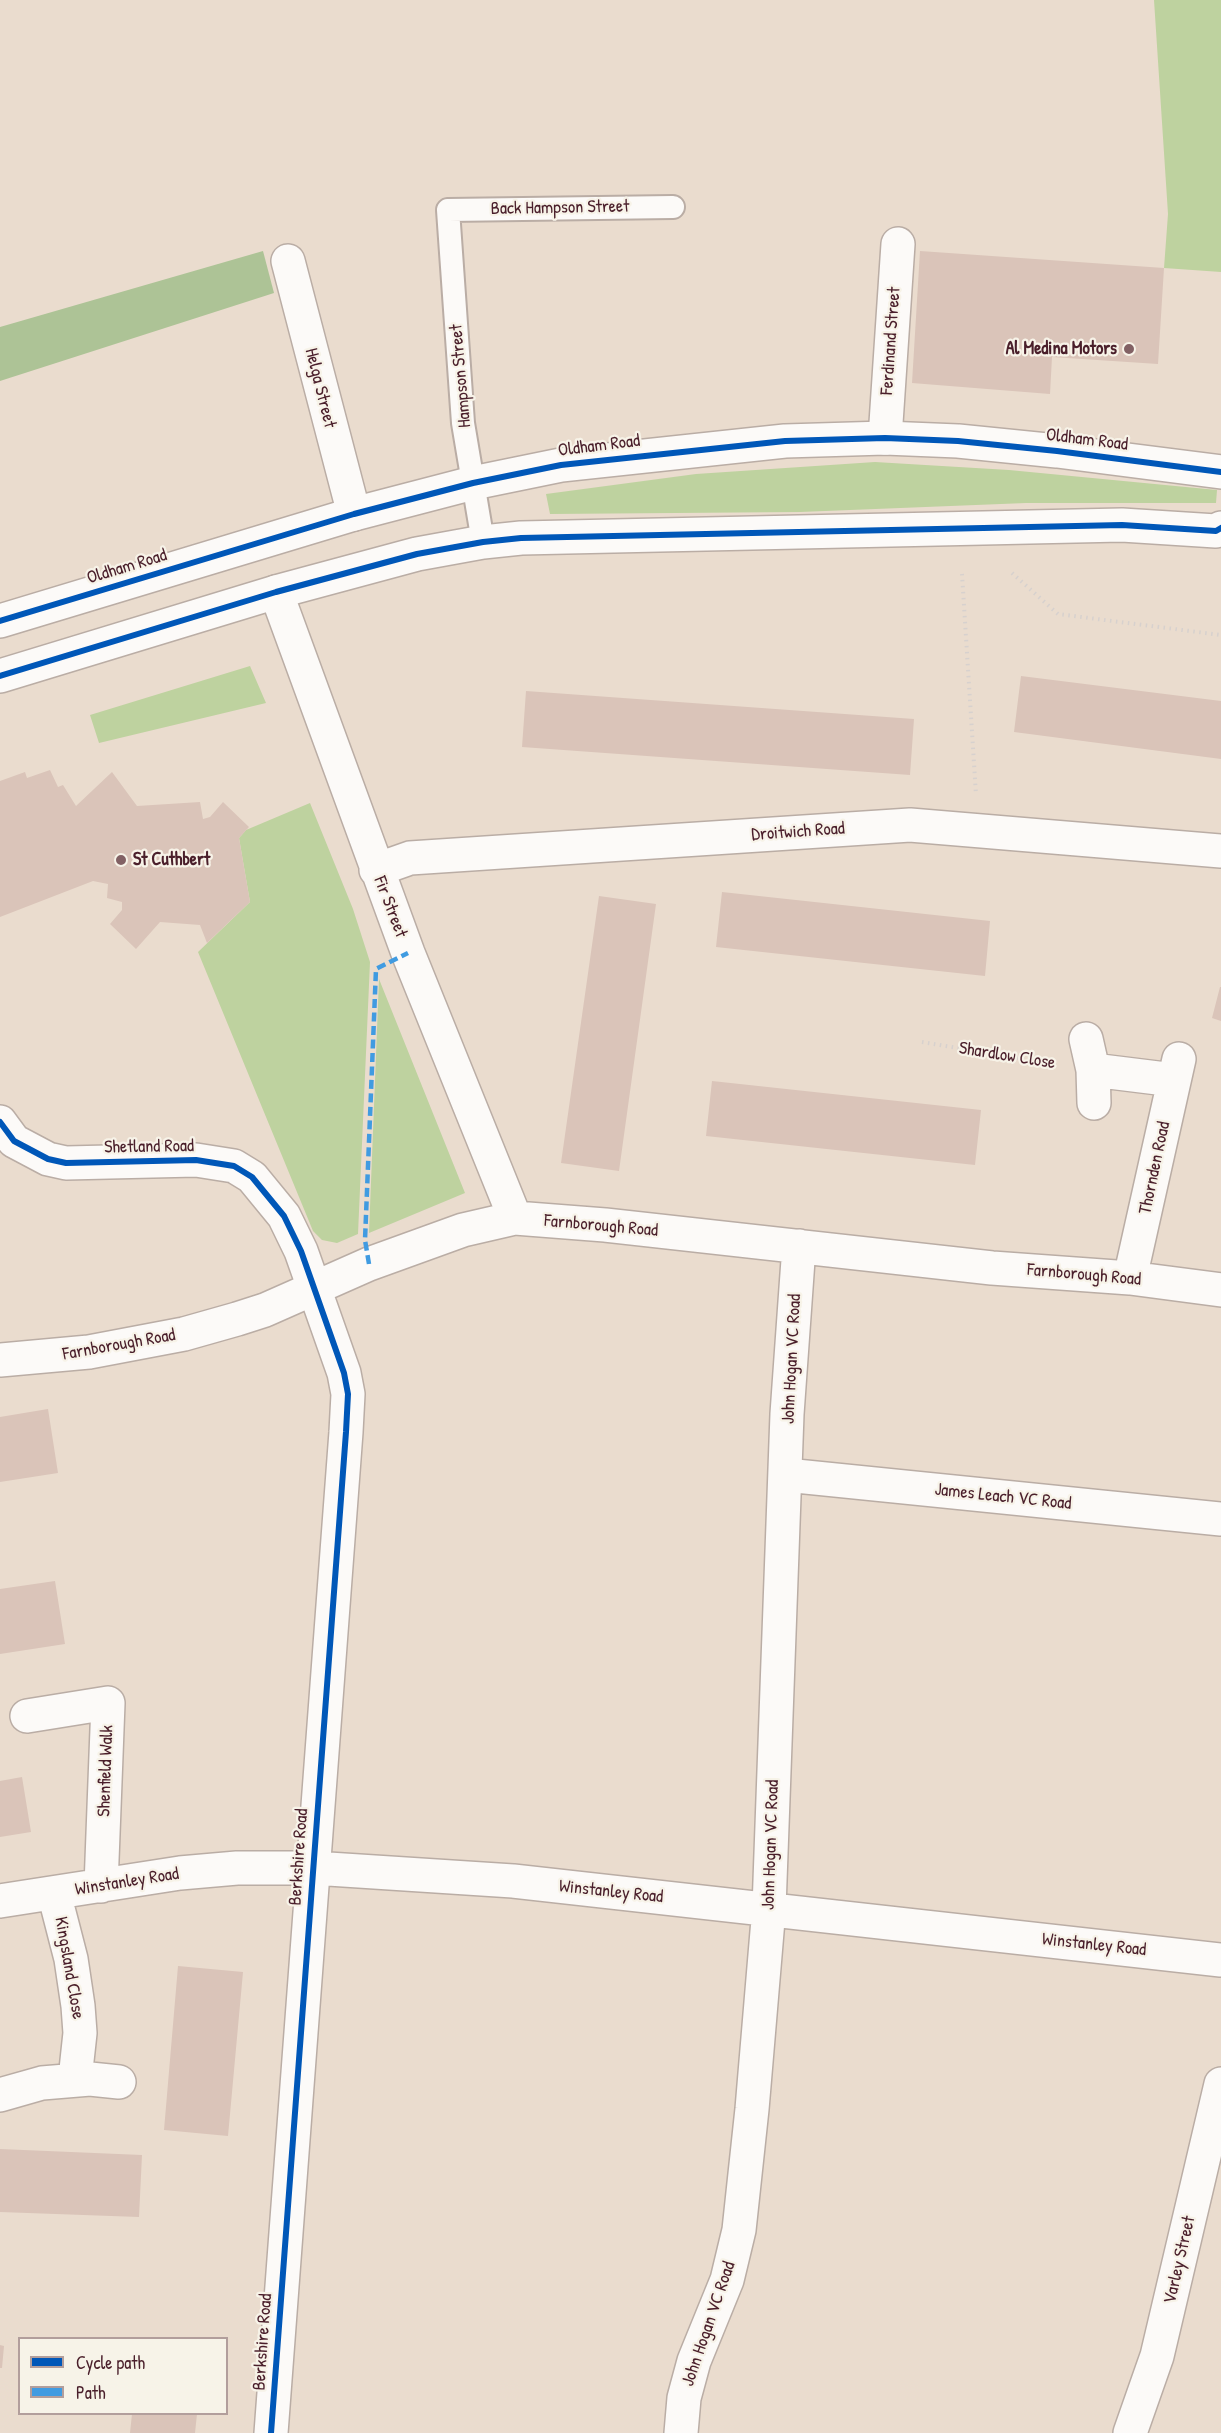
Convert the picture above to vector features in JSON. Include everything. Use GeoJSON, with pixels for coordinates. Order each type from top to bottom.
{"type":"FeatureCollection","features":[{"type":"Feature","properties":{"kind":"main road","name":"Ferdinand Street"},"geometry":{"type":"LineString","coordinates":[[885,438],[898,244]]}},
{"type":"Feature","properties":{"kind":"main road","name":"Helga Street"},"geometry":{"type":"LineString","coordinates":[[288,261],[354,514]]}},
{"type":"Feature","properties":{"kind":"main road","name":"Oldham Road"},"geometry":{"type":"LineString","coordinates":[[0,621],[354,514],[473,483],[561,465],[785,441],[885,438],[958,441],[1221,472]]}},
{"type":"Feature","properties":{"kind":"main road"},"geometry":{"type":"LineString","coordinates":[[0,676],[276,592],[417,554],[483,542],[532,538],[1122,525],[1216,531],[1221,528]]}},
{"type":"Feature","properties":{"kind":"main road","name":"Fir Street"},"geometry":{"type":"LineString","coordinates":[[276,592],[376,870],[515,1218]]}},
{"type":"Feature","properties":{"kind":"main road","name":"Droitwich Road"},"geometry":{"type":"LineString","coordinates":[[376,870],[411,858],[445,855],[910,825],[1221,850]]}},
{"type":"Feature","properties":{"kind":"main road"},"geometry":{"type":"LineString","coordinates":[[1089,1055],[1094,1103]]}},
{"type":"Feature","properties":{"kind":"main road","name":"Thornden Road"},"geometry":{"type":"LineString","coordinates":[[1089,1055],[1177,1069],[1130,1278]]}},
{"type":"Feature","properties":{"kind":"main road","name":"Shetland Road"},"geometry":{"type":"LineString","coordinates":[[0,1122],[14,1141],[48,1159],[66,1163],[169,1159],[234,1166],[252,1177],[284,1216],[316,1288]]}},
{"type":"Feature","properties":{"kind":"main road","name":"Farnborough Road"},"geometry":{"type":"LineString","coordinates":[[0,1360],[89,1352],[184,1334],[265,1310],[369,1264],[463,1230],[515,1218],[992,1268],[1130,1278],[1221,1290]]}},
{"type":"Feature","properties":{"kind":"main road","name":"John Hogan VC Road"},"geometry":{"type":"LineString","coordinates":[[681,2433],[684,2398],[694,2361],[727,2280],[739,2230],[769,1908],[786,1475],[799,1246]]}},
{"type":"Feature","properties":{"kind":"main road","name":"Berkshire Road"},"geometry":{"type":"LineString","coordinates":[[272,2433],[348,1394],[344,1373],[316,1288]]}},
{"type":"Feature","properties":{"kind":"main road","name":"James Leach VC Road"},"geometry":{"type":"LineString","coordinates":[[786,1475],[1221,1520]]}},
{"type":"Feature","properties":{"kind":"main road","name":"Shenfield Walk"},"geometry":{"type":"LineString","coordinates":[[27,1716],[108,1703],[101,1886]]}},
{"type":"Feature","properties":{"kind":"main road","name":"Winstanley Road"},"geometry":{"type":"LineString","coordinates":[[0,1901],[202,1871],[313,1868],[513,1881],[1221,1960]]}},
{"type":"Feature","properties":{"kind":"main road","name":"Kingsland Close"},"geometry":{"type":"LineString","coordinates":[[54,1893],[71,1959],[78,2006],[80,2033],[75,2079]]}},
{"type":"Feature","properties":{"kind":"main road"},"geometry":{"type":"LineString","coordinates":[[0,2095],[42,2083],[75,2079],[119,2082]]}},
{"type":"Feature","properties":{"kind":"main road","name":"Varley Street"},"geometry":{"type":"LineString","coordinates":[[1130,2433],[1157,2356],[1221,2084]]}},
{"type":"Feature","properties":{"kind":"lane","name":"Back Hampson Street"},"geometry":{"type":"LineString","coordinates":[[448,210],[673,207]]}},
{"type":"Feature","properties":{"kind":"lane","name":"Hampson Street"},"geometry":{"type":"LineString","coordinates":[[448,210],[463,423],[483,542]]}},
{"type":"Feature","properties":{"kind":"path"},"geometry":{"type":"LineString","coordinates":[[1012,573],[1058,614],[1221,635]]}},
{"type":"Feature","properties":{"kind":"path"},"geometry":{"type":"LineString","coordinates":[[962,574],[978,830]]}},
{"type":"Feature","properties":{"kind":"green space"},"geometry":{"type":"Polygon","coordinates":[[[1154,0],[1221,0],[1221,272],[1164,268],[1168,214],[1154,0]]]}},
{"type":"Feature","properties":{"kind":"green space"},"geometry":{"type":"Polygon","coordinates":[[[263,251],[274,293],[0,381],[0,327],[263,251]]]}},
{"type":"Feature","properties":{"kind":"green space"},"geometry":{"type":"Polygon","coordinates":[[[875,462],[1009,470],[1217,490],[1216,503],[1026,503],[800,512],[550,514],[546,494],[696,474],[875,462]]]}},
{"type":"Feature","properties":{"kind":"green space"},"geometry":{"type":"Polygon","coordinates":[[[250,666],[266,703],[99,743],[90,715],[250,666]]]}},
{"type":"Feature","properties":{"kind":"green space"},"geometry":{"type":"Polygon","coordinates":[[[310,803],[353,909],[370,962],[358,1234],[337,1243],[322,1240],[313,1231],[198,952],[250,902],[239,838],[246,830],[310,803]]]}},
{"type":"Feature","properties":{"kind":"green space"},"geometry":{"type":"Polygon","coordinates":[[[379,979],[465,1193],[369,1233],[379,979]]]}},
{"type":"Feature","properties":{"kind":"building"},"geometry":{"type":"Polygon","coordinates":[[[920,251],[1164,268],[1158,364],[1052,357],[1050,394],[912,383],[920,251]]]}},
{"type":"Feature","properties":{"kind":"building"},"geometry":{"type":"Polygon","coordinates":[[[1021,676],[1221,701],[1221,759],[1014,732],[1021,676]]]}},
{"type":"Feature","properties":{"kind":"building"},"geometry":{"type":"Polygon","coordinates":[[[526,691],[914,719],[910,775],[522,747],[526,691]]]}},
{"type":"Feature","properties":{"kind":"building","name":"St Cuthbert"},"geometry":{"type":"Polygon","coordinates":[[[50,770],[58,787],[63,785],[76,806],[112,772],[137,806],[200,802],[203,819],[210,817],[223,802],[249,827],[239,838],[250,902],[207,943],[200,925],[160,922],[136,949],[110,924],[122,910],[122,902],[107,898],[108,884],[93,881],[0,917],[0,781],[25,772],[27,778],[50,770]]]}},
{"type":"Feature","properties":{"kind":"building"},"geometry":{"type":"Polygon","coordinates":[[[722,892],[990,921],[985,976],[716,947],[722,892]]]}},
{"type":"Feature","properties":{"kind":"building"},"geometry":{"type":"Polygon","coordinates":[[[599,896],[656,904],[619,1171],[561,1163],[599,896]]]}},
{"type":"Feature","properties":{"kind":"building"},"geometry":{"type":"Polygon","coordinates":[[[1221,987],[1221,1021],[1212,1018],[1221,987]]]}},
{"type":"Feature","properties":{"kind":"building"},"geometry":{"type":"Polygon","coordinates":[[[712,1081],[981,1110],[975,1165],[706,1136],[712,1081]]]}},
{"type":"Feature","properties":{"kind":"building"},"geometry":{"type":"Polygon","coordinates":[[[48,1409],[58,1473],[0,1482],[0,1417],[48,1409]]]}},
{"type":"Feature","properties":{"kind":"building"},"geometry":{"type":"Polygon","coordinates":[[[55,1581],[65,1644],[0,1654],[0,1589],[55,1581]]]}},
{"type":"Feature","properties":{"kind":"building"},"geometry":{"type":"Polygon","coordinates":[[[22,1777],[31,1832],[0,1837],[0,1781],[22,1777]]]}},
{"type":"Feature","properties":{"kind":"building"},"geometry":{"type":"Polygon","coordinates":[[[178,1966],[243,1972],[228,2136],[164,2130],[178,1966]]]}},
{"type":"Feature","properties":{"kind":"building"},"geometry":{"type":"Polygon","coordinates":[[[0,2149],[142,2155],[139,2217],[0,2212],[0,2149]]]}},
{"type":"Feature","properties":{"kind":"building"},"geometry":{"type":"Polygon","coordinates":[[[0,2345],[4,2346],[2,2368],[0,2368],[0,2345]]]}},
{"type":"Feature","properties":{"kind":"building"},"geometry":{"type":"Polygon","coordinates":[[[132,2415],[197,2415],[195,2433],[130,2433],[132,2415]]]}},
{"type":"Feature","properties":{"kind":"marked path"},"geometry":{"type":"LineString","coordinates":[[369,1264],[365,1240],[376,969],[408,953]]}},
{"type":"Feature","properties":{"kind":"cycle path"},"geometry":{"type":"LineString","coordinates":[[0,621],[354,514],[473,483],[561,465],[785,441],[885,438],[958,441],[1057,451],[1221,472]]}},
{"type":"Feature","properties":{"kind":"cycle path"},"geometry":{"type":"LineString","coordinates":[[0,676],[276,592],[417,554],[483,542],[521,538],[1122,525],[1216,531],[1221,528]]}},
{"type":"Feature","properties":{"kind":"cycle path"},"geometry":{"type":"LineString","coordinates":[[0,1122],[14,1141],[48,1159],[66,1163],[196,1160],[234,1166],[252,1177],[284,1216],[301,1251],[344,1373],[348,1394],[346,1432],[271,2433]]}},
{"type":"Feature","properties":{"kind":"place","name":"Al Medina Motors"},"geometry":{"type":"Point","coordinates":[1129,349]}},
{"type":"Feature","properties":{"kind":"place","name":"St Cuthbert"},"geometry":{"type":"Point","coordinates":[121,860]}}]}
